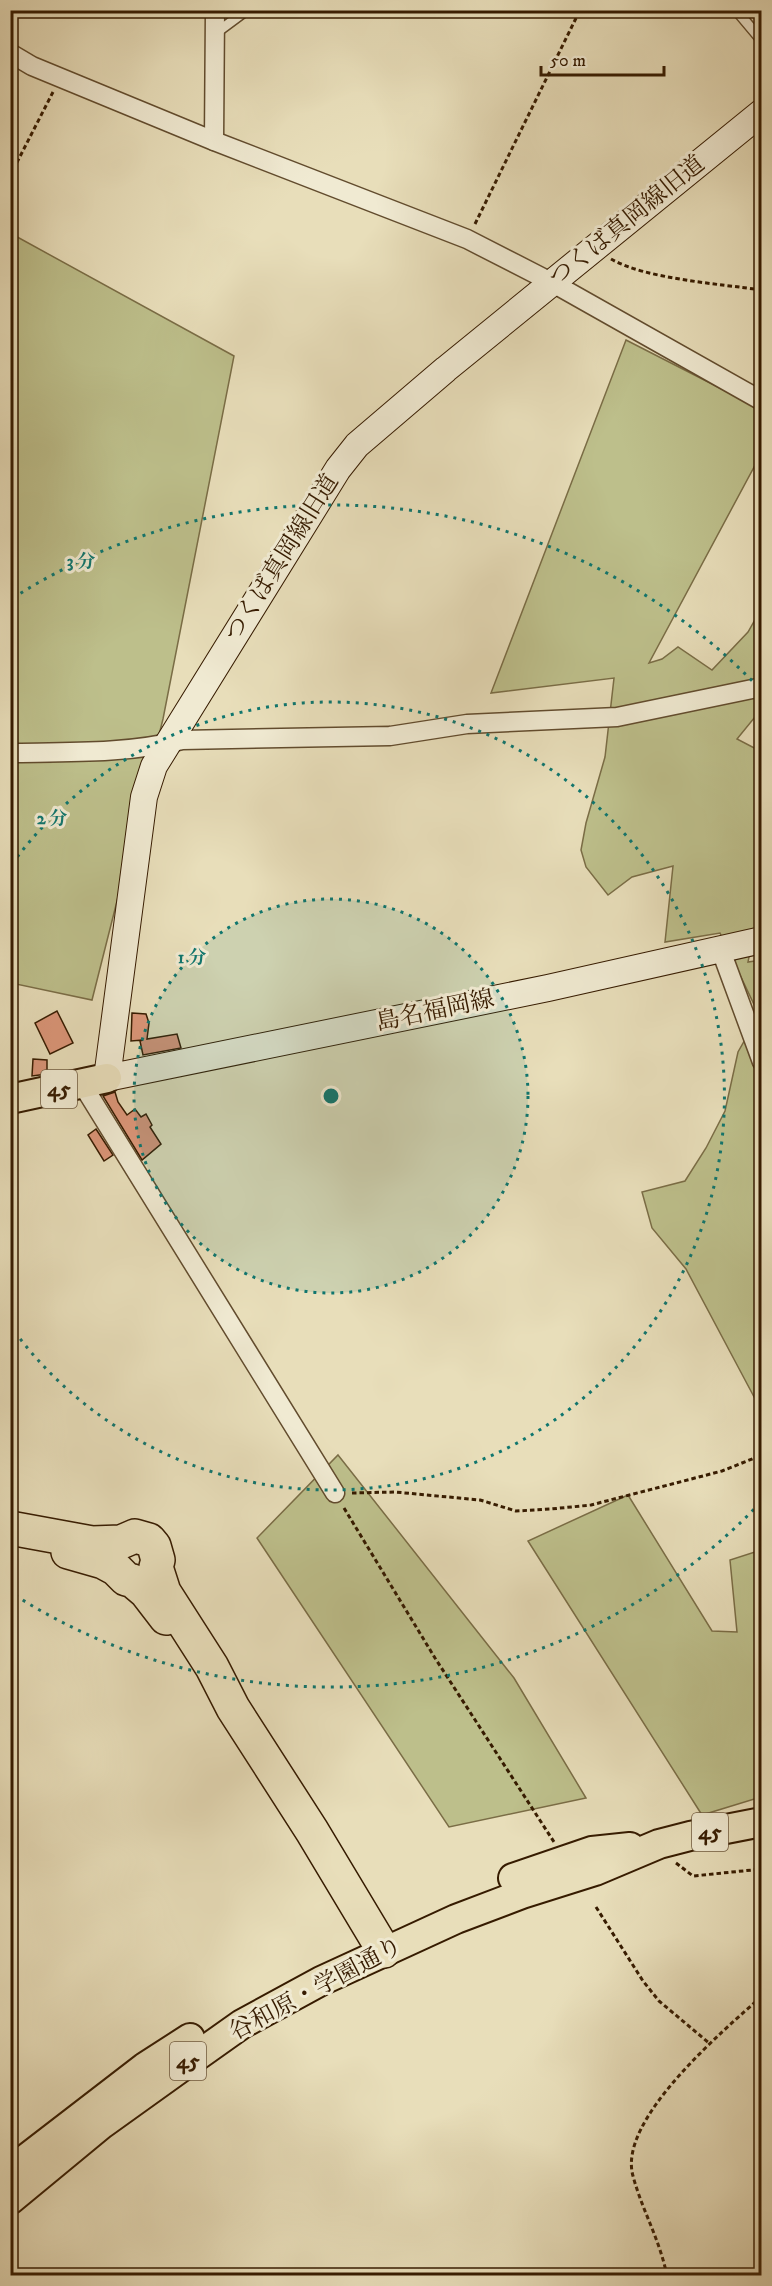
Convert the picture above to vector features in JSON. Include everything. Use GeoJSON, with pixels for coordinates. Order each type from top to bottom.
{"type":"FeatureCollection","features":[{"type":"Feature","properties":{"kind":"highway"},"geometry":{"type":"LineString","coordinates":[[10,1528],[92,1543],[131,1565],[198,1670],[233,1708],[380,1942]]}},
{"type":"Feature","properties":{"kind":"highway"},"geometry":{"type":"LineString","coordinates":[[10,1541],[131,1565]]}},
{"type":"Feature","properties":{"kind":"main road","name":"45"},"geometry":{"type":"LineString","coordinates":[[10,1100],[94,1081]]}},
{"type":"Feature","properties":{"kind":"main road","name":"谷和原・学園通り"},"geometry":{"type":"LineString","coordinates":[[10,2200],[102,2124],[243,2024],[321,1981],[380,1942],[462,1896],[592,1851],[659,1844],[762,1822]]}},
{"type":"Feature","properties":{"kind":"main road","name":"谷和原・学園通り"},"geometry":{"type":"LineString","coordinates":[[10,2171],[145,2067],[304,1970],[380,1942]]}},
{"type":"Feature","properties":{"kind":"street"},"geometry":{"type":"LineString","coordinates":[[214,141],[215,10]]}},
{"type":"Feature","properties":{"kind":"street"},"geometry":{"type":"LineString","coordinates":[[10,53],[32,66],[214,141],[467,239],[551,282],[762,401]]}},
{"type":"Feature","properties":{"kind":"street","name":"つくば真岡線旧道"},"geometry":{"type":"LineString","coordinates":[[94,1081],[144,797],[154,766],[344,461],[357,445],[551,282],[762,112]]}},
{"type":"Feature","properties":{"kind":"street"},"geometry":{"type":"LineString","coordinates":[[10,753],[92,751],[182,740],[390,736],[467,724],[617,717],[762,687]]}},
{"type":"Feature","properties":{"kind":"street","name":"島名福岡線"},"geometry":{"type":"LineString","coordinates":[[94,1081],[548,988],[762,940]]}},
{"type":"Feature","properties":{"kind":"street"},"geometry":{"type":"LineString","coordinates":[[720,948],[762,1062]]}},
{"type":"Feature","properties":{"kind":"street"},"geometry":{"type":"LineString","coordinates":[[94,1081],[335,1493]]}},
{"type":"Feature","properties":{"kind":"lane"},"geometry":{"type":"LineString","coordinates":[[216,33],[247,10]]}},
{"type":"Feature","properties":{"kind":"lane"},"geometry":{"type":"LineString","coordinates":[[736,10],[762,41]]}},
{"type":"Feature","properties":{"kind":"path"},"geometry":{"type":"LineString","coordinates":[[467,239],[580,10]]}},
{"type":"Feature","properties":{"kind":"path"},"geometry":{"type":"LineString","coordinates":[[10,176],[60,77]]}},
{"type":"Feature","properties":{"kind":"path"},"geometry":{"type":"LineString","coordinates":[[594,249],[623,266],[675,278],[762,290]]}},
{"type":"Feature","properties":{"kind":"path"},"geometry":{"type":"LineString","coordinates":[[335,1493],[395,1492],[480,1500],[516,1510],[551,1509],[591,1504],[722,1472],[762,1455]]}},
{"type":"Feature","properties":{"kind":"path"},"geometry":{"type":"LineString","coordinates":[[335,1493],[435,1658],[555,1843]]}},
{"type":"Feature","properties":{"kind":"path"},"geometry":{"type":"LineString","coordinates":[[659,1844],[678,1865],[693,1876],[762,1869]]}},
{"type":"Feature","properties":{"kind":"path"},"geometry":{"type":"LineString","coordinates":[[596,1908],[643,1981],[659,2001],[710,2043]]}},
{"type":"Feature","properties":{"kind":"path"},"geometry":{"type":"LineString","coordinates":[[667,2276],[663,2256],[632,2175],[630,2160],[634,2142],[642,2124],[672,2085],[710,2043],[762,1996]]}},
{"type":"Feature","properties":{"kind":"green space"},"geometry":{"type":"Polygon","coordinates":[[[10,233],[234,356],[163,719],[92,1000],[11,983],[10,233]]]}},
{"type":"Feature","properties":{"kind":"green space"},"geometry":{"type":"Polygon","coordinates":[[[626,340],[761,409],[761,454],[649,663],[662,659],[678,647],[712,670],[748,632],[761,609],[761,676],[755,717],[737,739],[762,752],[761,896],[748,962],[761,960],[761,1410],[686,1269],[652,1228],[642,1192],[685,1181],[706,1148],[725,1111],[738,1052],[759,1015],[720,933],[665,942],[673,866],[632,877],[608,895],[586,867],[581,850],[586,823],[605,757],[614,678],[491,693],[626,340]]]}},
{"type":"Feature","properties":{"kind":"green space"},"geometry":{"type":"Polygon","coordinates":[[[338,1455],[514,1678],[586,1798],[449,1827],[257,1538],[338,1455]]]}},
{"type":"Feature","properties":{"kind":"green space"},"geometry":{"type":"Polygon","coordinates":[[[628,1495],[712,1631],[737,1632],[730,1560],[761,1550],[761,1797],[702,1815],[528,1541],[628,1495]]]}},
{"type":"Feature","properties":{"kind":"building"},"geometry":{"type":"Polygon","coordinates":[[[57,1011],[73,1043],[50,1054],[35,1023],[57,1011]]]}},
{"type":"Feature","properties":{"kind":"building"},"geometry":{"type":"Polygon","coordinates":[[[132,1013],[146,1014],[149,1023],[147,1039],[177,1034],[181,1048],[143,1055],[140,1041],[143,1040],[131,1041],[132,1013]]]}},
{"type":"Feature","properties":{"kind":"building"},"geometry":{"type":"Polygon","coordinates":[[[33,1059],[47,1060],[47,1074],[32,1076],[33,1059]]]}},
{"type":"Feature","properties":{"kind":"building"},"geometry":{"type":"Polygon","coordinates":[[[115,1092],[118,1102],[127,1115],[135,1109],[141,1117],[146,1114],[152,1125],[150,1127],[161,1144],[142,1160],[103,1096],[115,1092]]]}},
{"type":"Feature","properties":{"kind":"building"},"geometry":{"type":"Polygon","coordinates":[[[96,1129],[113,1155],[104,1161],[88,1135],[96,1129]]]}}]}
